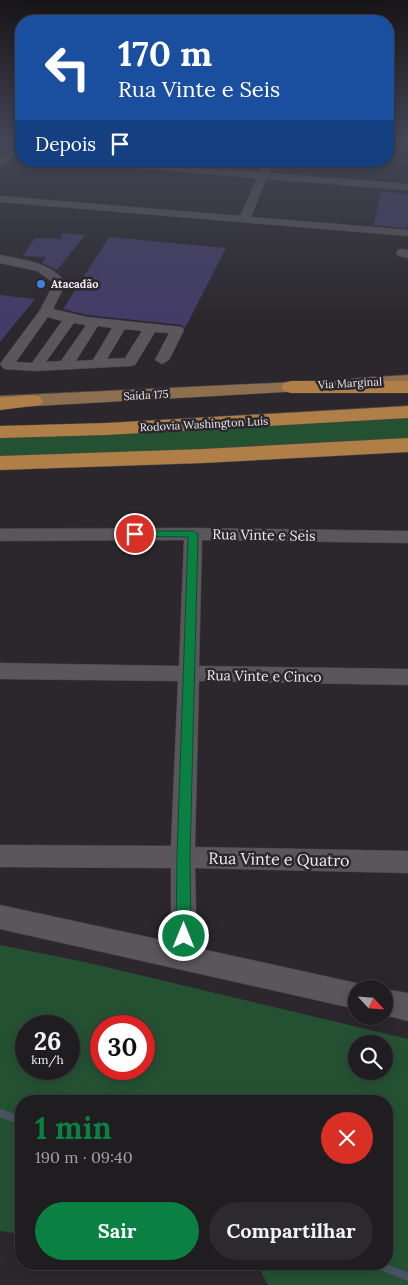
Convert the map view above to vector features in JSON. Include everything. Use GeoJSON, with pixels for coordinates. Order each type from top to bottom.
{"type":"FeatureCollection","features":[{"type":"Feature","properties":{"kind":"highway"},"geometry":{"type":"LineString","coordinates":[[291,387],[408,387]]}},
{"type":"Feature","properties":{"kind":"highway"},"geometry":{"type":"LineString","coordinates":[[0,403],[33,401]]}},
{"type":"Feature","properties":{"kind":"highway","name":"Rodovia Washington Luís"},"geometry":{"type":"LineString","coordinates":[[0,432],[106,429],[408,412]]}},
{"type":"Feature","properties":{"kind":"highway"},"geometry":{"type":"LineString","coordinates":[[0,464],[408,445]]}},
{"type":"Feature","properties":{"kind":"main road","name":"Via Marginal"},"geometry":{"type":"LineString","coordinates":[[291,387],[408,380]]}},
{"type":"Feature","properties":{"kind":"main road","name":"Saída 175"},"geometry":{"type":"LineString","coordinates":[[33,401],[291,387]]}},
{"type":"Feature","properties":{"kind":"street"},"geometry":{"type":"LineString","coordinates":[[24,201],[408,232]]}},
{"type":"Feature","properties":{"kind":"street"},"geometry":{"type":"LineString","coordinates":[[244,219],[252,201]]}},
{"type":"Feature","properties":{"kind":"street"},"geometry":{"type":"LineString","coordinates":[[0,259],[47,270],[56,275],[60,283]]}},
{"type":"Feature","properties":{"kind":"street"},"geometry":{"type":"LineString","coordinates":[[0,265],[60,283]]}},
{"type":"Feature","properties":{"kind":"street"},"geometry":{"type":"LineString","coordinates":[[60,283],[46,311],[7,364],[12,367],[36,367],[130,362],[151,327]]}},
{"type":"Feature","properties":{"kind":"street"},"geometry":{"type":"LineString","coordinates":[[46,311],[50,315],[70,319],[177,330],[162,360]]}},
{"type":"Feature","properties":{"kind":"street"},"geometry":{"type":"LineString","coordinates":[[36,367],[70,319]]}},
{"type":"Feature","properties":{"kind":"street"},"geometry":{"type":"LineString","coordinates":[[66,365],[95,321]]}},
{"type":"Feature","properties":{"kind":"street"},"geometry":{"type":"LineString","coordinates":[[97,364],[121,324]]}},
{"type":"Feature","properties":{"kind":"street"},"geometry":{"type":"LineString","coordinates":[[184,956],[184,857],[193,534]]}},
{"type":"Feature","properties":{"kind":"street","name":"Rua Vinte e Seis"},"geometry":{"type":"LineString","coordinates":[[0,535],[193,534],[408,538]]}},
{"type":"Feature","properties":{"kind":"street","name":"Rua Vinte e Cinco"},"geometry":{"type":"LineString","coordinates":[[0,671],[408,677]]}},
{"type":"Feature","properties":{"kind":"street","name":"Rua Vinte e Quatro"},"geometry":{"type":"LineString","coordinates":[[0,856],[184,857],[408,862]]}},
{"type":"Feature","properties":{"kind":"street"},"geometry":{"type":"LineString","coordinates":[[0,917],[184,956],[348,994]]}},
{"type":"Feature","properties":{"kind":"street"},"geometry":{"type":"LineString","coordinates":[[393,1004],[408,1007]]}},
{"type":"Feature","properties":{"kind":"green space"},"geometry":{"type":"Polygon","coordinates":[[[408,417],[408,440],[0,458],[0,438],[408,417]]]}},
{"type":"Feature","properties":{"kind":"green space"},"geometry":{"type":"Polygon","coordinates":[[[0,945],[85,962],[391,1035],[348,1035],[348,1080],[393,1080],[393,1035],[408,1039],[408,1285],[268,1285],[260,1270],[393,1270],[393,1095],[15,1095],[15,1233],[0,1231],[0,945]]]}},
{"type":"Feature","properties":{"kind":"building"},"geometry":{"type":"Polygon","coordinates":[[[379,201],[408,201],[408,222],[406,228],[374,225],[379,201]]]}},
{"type":"Feature","properties":{"kind":"building"},"geometry":{"type":"Polygon","coordinates":[[[63,233],[85,235],[57,270],[42,263],[46,257],[23,256],[35,238],[60,239],[63,233]]]}},
{"type":"Feature","properties":{"kind":"building"},"geometry":{"type":"Polygon","coordinates":[[[109,237],[226,248],[185,328],[182,325],[87,315],[63,309],[109,237]]]}},
{"type":"Feature","properties":{"kind":"building"},"geometry":{"type":"Polygon","coordinates":[[[0,295],[35,299],[0,342],[0,295]]]}},
{"type":"Feature","properties":{"kind":"waterway"},"geometry":{"type":"LineString","coordinates":[[0,1113],[15,1119]]}},
{"type":"Feature","properties":{"kind":"waterway"},"geometry":{"type":"LineString","coordinates":[[391,1270],[408,1277]]}},
{"type":"Feature","properties":{"kind":"place","name":"Atacadão"},"geometry":{"type":"Point","coordinates":[41,284]}},
{"type":"Feature","properties":{"kind":"route"},"geometry":{"type":"LineString","coordinates":[[135,534],[193,534],[184,857],[184,936]]}}]}
